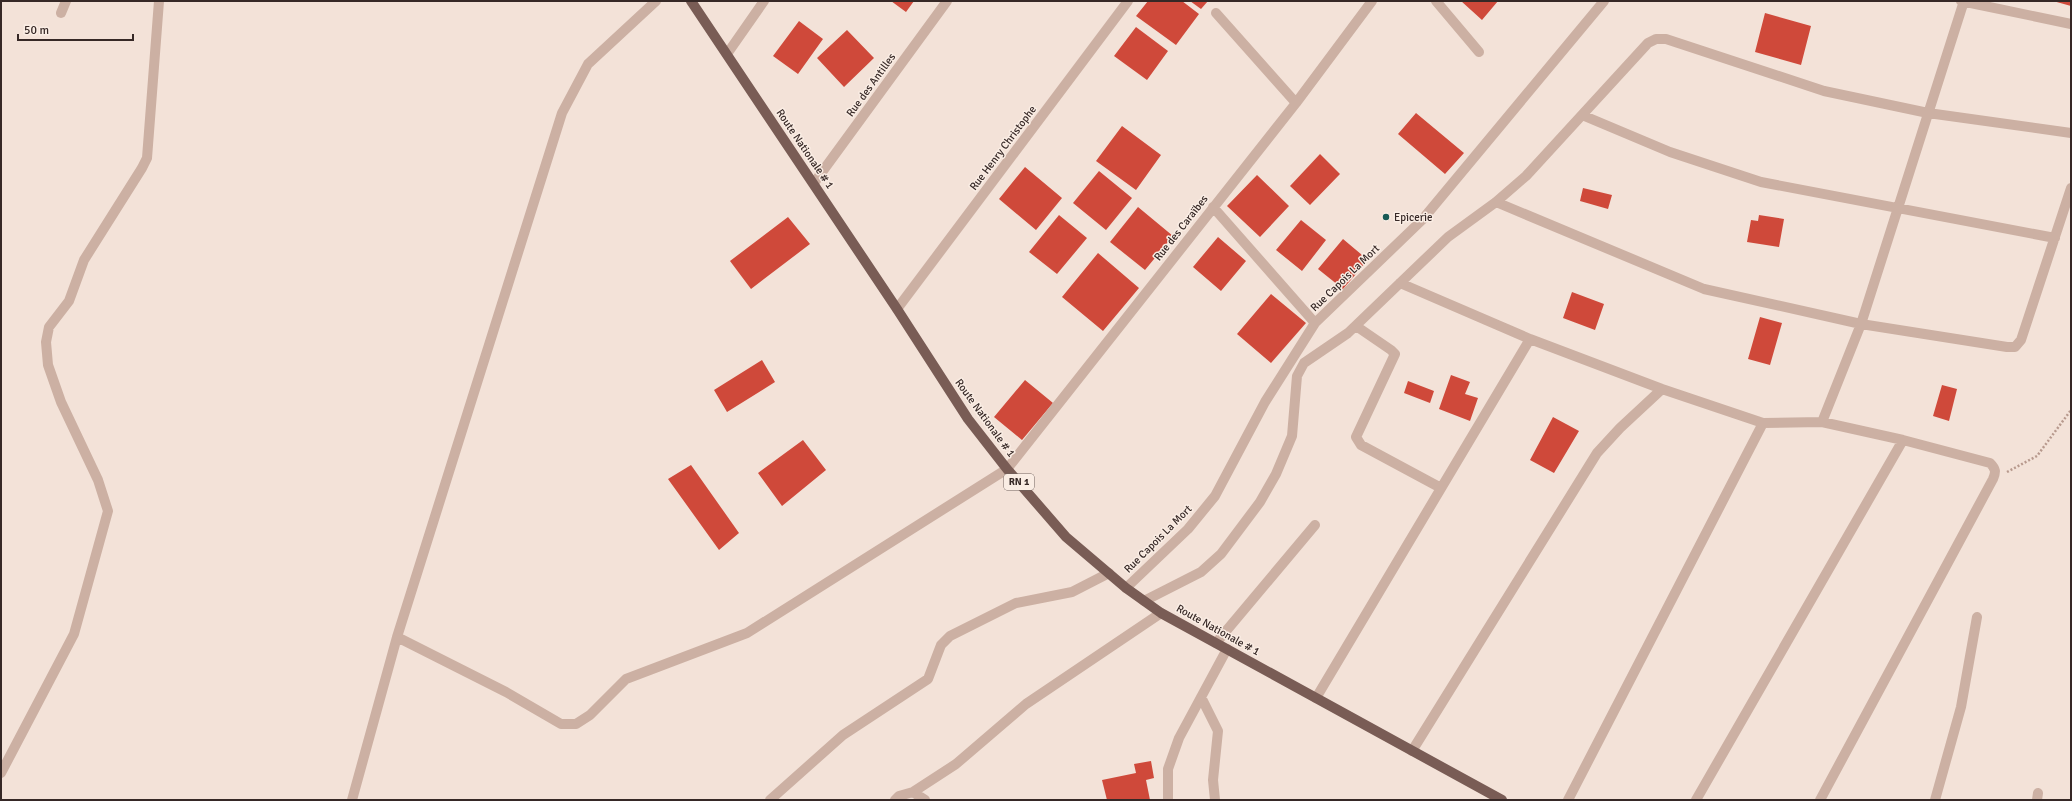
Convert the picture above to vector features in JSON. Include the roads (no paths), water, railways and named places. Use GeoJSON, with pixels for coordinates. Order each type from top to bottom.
{"type":"FeatureCollection","features":[{"type":"Feature","properties":{"kind":"main road","name":"Route Nationale # 1"},"geometry":{"type":"LineString","coordinates":[[690,1],[814,183],[968,419],[1007,469],[1066,537],[1126,588],[1162,613],[1502,800]]}},
{"type":"Feature","properties":{"kind":"street"},"geometry":{"type":"LineString","coordinates":[[61,13],[66,1]]}},
{"type":"Feature","properties":{"kind":"street"},"geometry":{"type":"LineString","coordinates":[[1,773],[74,634],[108,511],[98,480],[56,387],[48,365],[46,342],[49,327],[69,301],[84,260],[147,158],[158,1]]}},
{"type":"Feature","properties":{"kind":"street"},"geometry":{"type":"LineString","coordinates":[[352,800],[397,637],[562,113],[588,64],[656,1]]}},
{"type":"Feature","properties":{"kind":"street"},"geometry":{"type":"LineString","coordinates":[[727,54],[764,1]]}},
{"type":"Feature","properties":{"kind":"street","name":"Rue des Antilles"},"geometry":{"type":"LineString","coordinates":[[814,183],[947,1]]}},
{"type":"Feature","properties":{"kind":"street","name":"Rue Henry Christophe"},"geometry":{"type":"LineString","coordinates":[[897,309],[1128,1]]}},
{"type":"Feature","properties":{"kind":"street","name":"Rue des Caraïbes"},"geometry":{"type":"LineString","coordinates":[[397,637],[506,692],[561,724],[576,724],[590,715],[626,679],[747,633],[1007,469],[1296,103],[1372,1]]}},
{"type":"Feature","properties":{"kind":"street"},"geometry":{"type":"LineString","coordinates":[[1436,1],[1480,52]]}},
{"type":"Feature","properties":{"kind":"street","name":"Rue Capois La Mort"},"geometry":{"type":"LineString","coordinates":[[1126,588],[1188,529],[1215,496],[1265,402],[1315,323],[1422,220],[1604,1]]}},
{"type":"Feature","properties":{"kind":"street"},"geometry":{"type":"LineString","coordinates":[[1822,422],[1861,324],[1963,1],[2071,24]]}},
{"type":"Feature","properties":{"kind":"street"},"geometry":{"type":"LineString","coordinates":[[1216,14],[1296,103]]}},
{"type":"Feature","properties":{"kind":"street"},"geometry":{"type":"LineString","coordinates":[[1144,601],[1201,572],[1222,554],[1260,502],[1276,474],[1292,436],[1297,376],[1304,362],[1356,326],[1448,237],[1496,202],[1526,176],[1648,43],[1656,38],[1666,39],[1824,91],[1928,113],[2071,133]]}},
{"type":"Feature","properties":{"kind":"street"},"geometry":{"type":"LineString","coordinates":[[1582,116],[1670,152],[1761,182],[2055,238]]}},
{"type":"Feature","properties":{"kind":"street"},"geometry":{"type":"LineString","coordinates":[[1496,202],[1704,289],[1861,324],[2007,348],[2015,347],[2021,340],[2071,188]]}},
{"type":"Feature","properties":{"kind":"street"},"geometry":{"type":"LineString","coordinates":[[1213,207],[1315,323]]}},
{"type":"Feature","properties":{"kind":"street"},"geometry":{"type":"LineString","coordinates":[[1400,283],[1530,339],[1662,389],[1763,423],[1822,422],[1903,440],[1990,464],[1994,468],[1996,473],[1993,479],[1820,800]]}},
{"type":"Feature","properties":{"kind":"street"},"geometry":{"type":"LineString","coordinates":[[1356,326],[1395,354],[1356,437],[1361,445],[1441,488]]}},
{"type":"Feature","properties":{"kind":"street"},"geometry":{"type":"LineString","coordinates":[[1316,698],[1530,339]]}},
{"type":"Feature","properties":{"kind":"street"},"geometry":{"type":"LineString","coordinates":[[1412,751],[1597,453],[1620,428],[1662,389]]}},
{"type":"Feature","properties":{"kind":"street"},"geometry":{"type":"LineString","coordinates":[[1568,800],[1763,423]]}},
{"type":"Feature","properties":{"kind":"street"},"geometry":{"type":"LineString","coordinates":[[1696,800],[1903,440]]}},
{"type":"Feature","properties":{"kind":"street"},"geometry":{"type":"LineString","coordinates":[[1216,643],[1315,525]]}},
{"type":"Feature","properties":{"kind":"street"},"geometry":{"type":"LineString","coordinates":[[770,800],[843,735],[928,679],[941,645],[950,636],[1016,603],[1072,592],[1109,573]]}},
{"type":"Feature","properties":{"kind":"street"},"geometry":{"type":"LineString","coordinates":[[895,800],[899,796],[913,792],[956,764],[1026,704],[1162,613]]}},
{"type":"Feature","properties":{"kind":"street"},"geometry":{"type":"LineString","coordinates":[[1935,800],[1961,707],[1978,617]]}},
{"type":"Feature","properties":{"kind":"street"},"geometry":{"type":"LineString","coordinates":[[1168,800],[1168,769],[1179,738],[1227,649]]}},
{"type":"Feature","properties":{"kind":"street"},"geometry":{"type":"LineString","coordinates":[[1201,697],[1218,731],[1213,780],[1215,800]]}},
{"type":"Feature","properties":{"kind":"street"},"geometry":{"type":"LineString","coordinates":[[913,792],[925,800]]}},
{"type":"Feature","properties":{"kind":"place","name":"Epicerie"},"geometry":{"type":"Point","coordinates":[1386,217]}}]}
